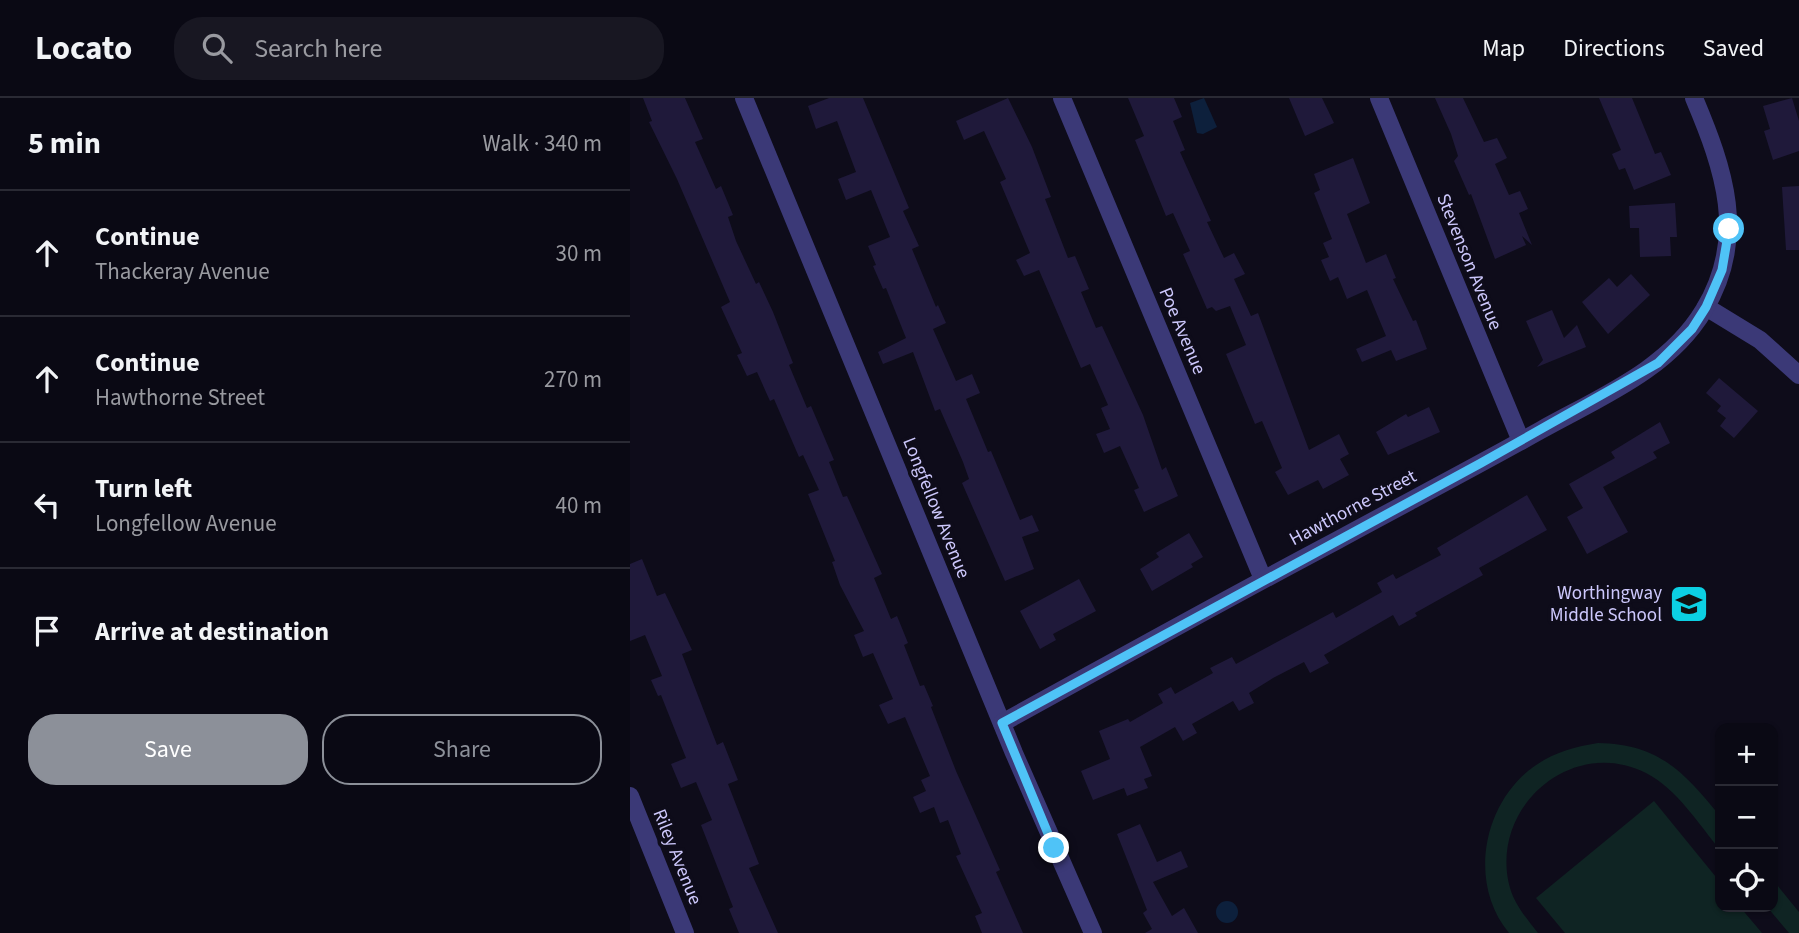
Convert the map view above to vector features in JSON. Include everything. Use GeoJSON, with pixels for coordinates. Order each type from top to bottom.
{"type":"FeatureCollection","features":[{"type":"Feature","properties":{"kind":"street","name":"Longfellow Avenue"},"geometry":{"type":"LineString","coordinates":[[744,98],[1002,723],[1093,933]]}},
{"type":"Feature","properties":{"kind":"street","name":"Poe Avenue"},"geometry":{"type":"LineString","coordinates":[[1062,98],[1263,579]]}},
{"type":"Feature","properties":{"kind":"street","name":"Stevenson Avenue"},"geometry":{"type":"LineString","coordinates":[[1379,98],[1521,441]]}},
{"type":"Feature","properties":{"kind":"street","name":"Hawthorne Street"},"geometry":{"type":"LineString","coordinates":[[1002,723],[1521,441],[1658,363],[1684,338],[1706,307],[1722,270],[1729,229],[1727,187],[1715,148],[1694,98]]}},
{"type":"Feature","properties":{"kind":"street"},"geometry":{"type":"LineString","coordinates":[[1706,307],[1760,340],[1799,375]]}},
{"type":"Feature","properties":{"kind":"street","name":"Riley Avenue"},"geometry":{"type":"LineString","coordinates":[[630,796],[685,933]]}},
{"type":"Feature","properties":{"kind":"green space"},"geometry":{"type":"Polygon","coordinates":[[[1598,743],[1619,745],[1638,749],[1668,763],[1694,786],[1715,810],[1715,844],[1677,797],[1646,773],[1618,764],[1590,764],[1564,772],[1542,787],[1524,807],[1511,831],[1506,859],[1510,888],[1518,906],[1538,933],[1509,933],[1496,914],[1485,871],[1491,826],[1512,787],[1528,771],[1561,752],[1598,743]]]}},
{"type":"Feature","properties":{"kind":"green space"},"geometry":{"type":"Polygon","coordinates":[[[1654,801],[1715,876],[1715,912],[1744,912],[1762,933],[1565,933],[1536,898],[1654,801]]]}},
{"type":"Feature","properties":{"kind":"green space"},"geometry":{"type":"Polygon","coordinates":[[[1778,886],[1799,912],[1799,933],[1789,933],[1771,912],[1778,912],[1778,886]]]}},
{"type":"Feature","properties":{"kind":"water"},"geometry":{"type":"Polygon","coordinates":[[[1204,98],[1217,127],[1203,134],[1197,133],[1190,103],[1204,98]]]}},
{"type":"Feature","properties":{"kind":"water"},"geometry":{"type":"Polygon","coordinates":[[[1223,901],[1231,901],[1238,908],[1238,916],[1231,923],[1223,923],[1216,916],[1216,908],[1223,901]]]}},
{"type":"Feature","properties":{"kind":"building"},"geometry":{"type":"Polygon","coordinates":[[[643,98],[685,98],[703,139],[695,142],[716,189],[721,186],[733,215],[728,217],[736,241],[756,284],[759,282],[773,312],[793,363],[789,365],[807,408],[811,406],[834,460],[829,462],[843,497],[847,496],[882,574],[874,578],[891,619],[897,616],[908,643],[904,645],[920,686],[924,685],[933,706],[931,707],[956,771],[1000,870],[996,872],[1023,933],[982,933],[975,916],[982,913],[956,856],[961,854],[948,820],[940,823],[934,807],[920,813],[913,797],[926,791],[921,780],[930,776],[905,717],[888,724],[879,705],[893,699],[873,653],[863,657],[854,635],[864,631],[840,585],[832,562],[835,561],[808,494],[819,490],[803,455],[799,457],[774,399],[770,401],[757,372],[747,376],[737,355],[742,353],[721,307],[730,302],[677,179],[649,122],[652,121],[643,98]]]}},
{"type":"Feature","properties":{"kind":"building"},"geometry":{"type":"Polygon","coordinates":[[[829,98],[863,98],[909,208],[903,211],[919,246],[912,249],[936,307],[938,305],[946,323],[933,329],[956,381],[972,374],[980,393],[966,399],[988,452],[991,451],[1020,520],[1032,515],[1039,531],[1022,537],[1034,569],[1005,581],[962,483],[969,479],[963,462],[940,409],[935,411],[913,352],[883,364],[878,352],[906,338],[886,288],[883,289],[873,266],[876,265],[868,246],[890,237],[871,190],[846,200],[838,179],[856,172],[837,121],[816,129],[808,106],[829,98]]]}},
{"type":"Feature","properties":{"kind":"building"},"geometry":{"type":"Polygon","coordinates":[[[1008,98],[1032,147],[1051,197],[1045,199],[1068,258],[1075,256],[1089,289],[1081,292],[1096,328],[1102,326],[1143,415],[1162,470],[1166,467],[1178,496],[1144,512],[1134,490],[1139,488],[1120,446],[1104,453],[1096,434],[1110,429],[1101,408],[1108,405],[1090,364],[1081,368],[1039,270],[1024,276],[1016,260],[1030,253],[1000,182],[1006,179],[984,131],[964,140],[956,121],[1008,98]]]}},
{"type":"Feature","properties":{"kind":"building"},"geometry":{"type":"Polygon","coordinates":[[[1128,98],[1174,98],[1182,117],[1173,121],[1185,150],[1180,152],[1211,221],[1207,222],[1224,258],[1234,253],[1245,274],[1234,279],[1251,316],[1258,313],[1309,450],[1339,434],[1349,454],[1340,459],[1349,475],[1323,489],[1318,480],[1288,495],[1275,472],[1282,468],[1262,421],[1255,424],[1226,354],[1246,345],[1230,306],[1216,311],[1212,307],[1207,309],[1183,254],[1190,251],[1173,213],[1166,216],[1135,140],[1144,136],[1128,98]]]}},
{"type":"Feature","properties":{"kind":"building"},"geometry":{"type":"Polygon","coordinates":[[[1289,98],[1322,98],[1334,123],[1305,136],[1289,98]]]}},
{"type":"Feature","properties":{"kind":"building"},"geometry":{"type":"Polygon","coordinates":[[[1435,98],[1463,98],[1484,142],[1497,138],[1507,158],[1495,164],[1509,195],[1520,191],[1528,209],[1519,213],[1532,245],[1522,236],[1526,245],[1495,259],[1471,194],[1469,195],[1454,161],[1458,156],[1435,98]]]}},
{"type":"Feature","properties":{"kind":"building"},"geometry":{"type":"Polygon","coordinates":[[[1599,98],[1632,98],[1655,154],[1661,152],[1671,175],[1634,190],[1625,168],[1619,170],[1612,154],[1621,150],[1599,98]]]}},
{"type":"Feature","properties":{"kind":"building"},"geometry":{"type":"Polygon","coordinates":[[[1792,98],[1799,121],[1799,151],[1773,160],[1764,131],[1770,129],[1763,106],[1792,98]]]}},
{"type":"Feature","properties":{"kind":"building"},"geometry":{"type":"Polygon","coordinates":[[[1353,158],[1370,203],[1347,214],[1366,263],[1386,254],[1396,278],[1393,279],[1413,321],[1416,320],[1427,349],[1396,361],[1391,350],[1362,362],[1356,349],[1386,336],[1367,290],[1347,299],[1338,277],[1330,281],[1321,260],[1329,257],[1323,243],[1332,239],[1314,193],[1320,190],[1314,174],[1353,158]]]}},
{"type":"Feature","properties":{"kind":"building"},"geometry":{"type":"Polygon","coordinates":[[[1799,186],[1799,250],[1786,250],[1782,187],[1799,186]]]}},
{"type":"Feature","properties":{"kind":"building"},"geometry":{"type":"Polygon","coordinates":[[[1675,203],[1677,237],[1670,237],[1671,256],[1640,257],[1639,228],[1630,228],[1629,206],[1675,203]]]}},
{"type":"Feature","properties":{"kind":"building"},"geometry":{"type":"Polygon","coordinates":[[[1631,274],[1650,295],[1608,334],[1582,302],[1609,278],[1617,287],[1631,274]]]}},
{"type":"Feature","properties":{"kind":"building"},"geometry":{"type":"Polygon","coordinates":[[[1552,310],[1564,338],[1577,325],[1586,347],[1537,367],[1543,360],[1526,321],[1552,310]]]}},
{"type":"Feature","properties":{"kind":"building"},"geometry":{"type":"Polygon","coordinates":[[[1719,378],[1758,411],[1734,438],[1720,426],[1726,418],[1717,411],[1721,406],[1706,393],[1719,378]]]}},
{"type":"Feature","properties":{"kind":"building"},"geometry":{"type":"Polygon","coordinates":[[[1429,407],[1440,432],[1388,455],[1376,432],[1406,414],[1408,417],[1429,407]]]}},
{"type":"Feature","properties":{"kind":"building"},"geometry":{"type":"Polygon","coordinates":[[[1660,422],[1670,443],[1653,452],[1657,458],[1603,487],[1628,532],[1587,554],[1567,517],[1583,508],[1569,484],[1615,458],[1611,452],[1660,422]]]}},
{"type":"Feature","properties":{"kind":"building"},"geometry":{"type":"Polygon","coordinates":[[[1527,495],[1547,530],[1479,568],[1483,575],[1415,613],[1417,616],[1399,626],[1393,615],[1324,655],[1329,663],[1310,673],[1304,662],[1273,678],[1249,693],[1254,703],[1239,711],[1233,701],[1192,724],[1197,733],[1183,741],[1175,727],[1140,747],[1152,776],[1144,779],[1148,788],[1127,796],[1124,788],[1093,800],[1081,771],[1110,759],[1099,731],[1128,719],[1130,722],[1163,703],[1158,694],[1171,687],[1175,694],[1213,673],[1210,668],[1232,657],[1236,664],[1333,612],[1336,618],[1382,592],[1377,583],[1393,574],[1396,579],[1441,555],[1437,548],[1527,495]]]}},
{"type":"Feature","properties":{"kind":"building"},"geometry":{"type":"Polygon","coordinates":[[[1189,533],[1203,557],[1191,564],[1193,567],[1152,591],[1140,569],[1159,557],[1156,553],[1189,533]]]}},
{"type":"Feature","properties":{"kind":"building"},"geometry":{"type":"Polygon","coordinates":[[[642,559],[657,596],[665,593],[692,650],[682,654],[717,745],[723,742],[738,780],[728,784],[759,864],[749,868],[778,933],[739,933],[729,909],[733,907],[701,825],[712,820],[696,782],[681,788],[671,764],[686,758],[661,695],[658,696],[651,680],[662,676],[645,635],[630,641],[630,564],[642,559]]]}},
{"type":"Feature","properties":{"kind":"building"},"geometry":{"type":"Polygon","coordinates":[[[1079,579],[1096,611],[1053,634],[1056,640],[1040,649],[1020,611],[1079,579]]]}},
{"type":"Feature","properties":{"kind":"building"},"geometry":{"type":"Polygon","coordinates":[[[1140,824],[1157,862],[1181,851],[1188,867],[1153,882],[1172,916],[1184,908],[1198,933],[1145,933],[1152,929],[1143,913],[1147,910],[1117,834],[1140,824]]]}},
{"type":"Feature","properties":{"kind":"place","name":"Worthingway Middle School"},"geometry":{"type":"Point","coordinates":[1689,604]}},
{"type":"Feature","properties":{"kind":"route"},"geometry":{"type":"LineString","coordinates":[[1054,848],[1002,723],[1481,463],[1658,363],[1692,329],[1706,307],[1722,270],[1729,229]]}}]}
